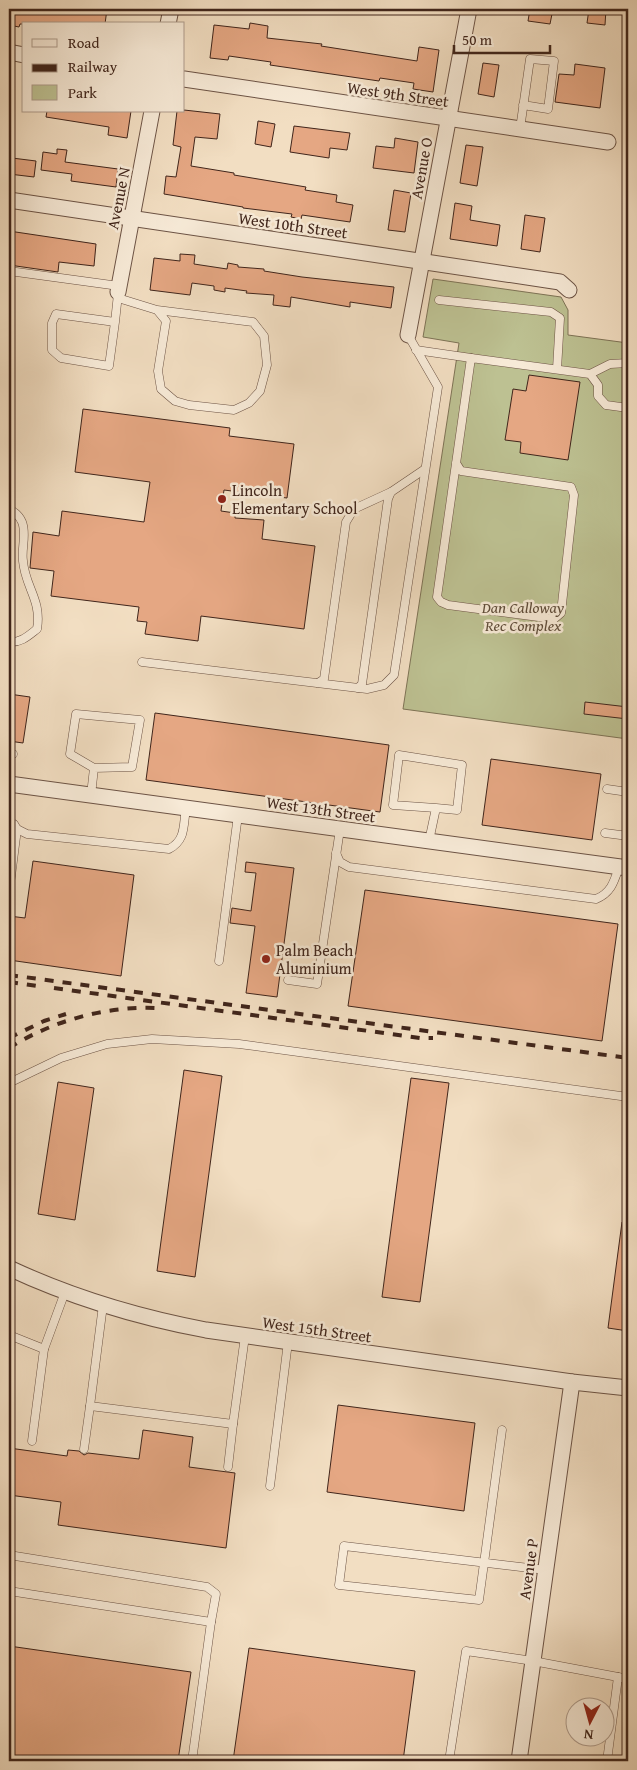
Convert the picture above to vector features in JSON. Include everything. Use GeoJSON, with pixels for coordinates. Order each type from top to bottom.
{"type":"FeatureCollection","features":[{"type":"Feature","properties":{"kind":"street"},"geometry":{"type":"LineString","coordinates":[[168,22],[171,9]]}},
{"type":"Feature","properties":{"kind":"street","name":"Avenue O"},"geometry":{"type":"LineString","coordinates":[[408,335],[468,9]]}},
{"type":"Feature","properties":{"kind":"street"},"geometry":{"type":"LineString","coordinates":[[9,52],[22,55]]}},
{"type":"Feature","properties":{"kind":"street","name":"West 9th Street"},"geometry":{"type":"LineString","coordinates":[[185,79],[608,142]]}},
{"type":"Feature","properties":{"kind":"street","name":"Avenue N"},"geometry":{"type":"LineString","coordinates":[[118,292],[152,112]]}},
{"type":"Feature","properties":{"kind":"street","name":"West 10th Street"},"geometry":{"type":"LineString","coordinates":[[9,200],[560,282],[569,290]]}},
{"type":"Feature","properties":{"kind":"street","name":"West 13th Street"},"geometry":{"type":"LineString","coordinates":[[9,784],[624,868]]}},
{"type":"Feature","properties":{"kind":"street","name":"West 15th Street"},"geometry":{"type":"LineString","coordinates":[[9,1268],[65,1292],[154,1320],[245,1336],[572,1382],[628,1388]]}},
{"type":"Feature","properties":{"kind":"street","name":"Avenue P"},"geometry":{"type":"LineString","coordinates":[[519,1761],[572,1382]]}},
{"type":"Feature","properties":{"kind":"lane"},"geometry":{"type":"LineString","coordinates":[[520,129],[530,58],[554,62],[548,109],[524,105]]}},
{"type":"Feature","properties":{"kind":"lane"},"geometry":{"type":"LineString","coordinates":[[9,270],[118,292],[157,310],[253,322],[264,336],[267,365],[260,391],[249,404],[234,410],[189,406],[175,401],[161,389],[158,371],[166,321],[157,310]]}},
{"type":"Feature","properties":{"kind":"lane"},"geometry":{"type":"LineString","coordinates":[[114,322],[56,314],[52,324],[52,350],[61,358],[109,366],[118,292]]}},
{"type":"Feature","properties":{"kind":"lane"},"geometry":{"type":"LineString","coordinates":[[439,300],[551,312],[560,318],[557,369]]}},
{"type":"Feature","properties":{"kind":"lane"},"geometry":{"type":"LineString","coordinates":[[142,662],[367,689],[384,685],[394,675],[438,387],[408,335]]}},
{"type":"Feature","properties":{"kind":"lane"},"geometry":{"type":"LineString","coordinates":[[416,350],[590,374],[610,364],[628,363]]}},
{"type":"Feature","properties":{"kind":"lane"},"geometry":{"type":"LineString","coordinates":[[456,463],[461,471],[571,487],[574,495],[561,613],[554,618],[448,605],[441,602],[437,597],[456,463],[471,358]]}},
{"type":"Feature","properties":{"kind":"lane"},"geometry":{"type":"LineString","coordinates":[[590,374],[598,384],[598,396],[606,405],[628,408]]}},
{"type":"Feature","properties":{"kind":"lane"},"geometry":{"type":"LineString","coordinates":[[318,683],[324,679],[346,522],[354,509],[391,492],[425,469]]}},
{"type":"Feature","properties":{"kind":"lane"},"geometry":{"type":"LineString","coordinates":[[358,688],[362,684],[388,499],[391,492]]}},
{"type":"Feature","properties":{"kind":"lane"},"geometry":{"type":"LineString","coordinates":[[9,509],[16,512],[23,523],[22,560],[25,575],[34,596],[39,615],[37,629],[16,642],[9,642]]}},
{"type":"Feature","properties":{"kind":"lane"},"geometry":{"type":"LineString","coordinates":[[76,714],[140,720],[132,767],[94,768],[70,754],[76,714]]}},
{"type":"Feature","properties":{"kind":"lane"},"geometry":{"type":"LineString","coordinates":[[399,755],[462,765],[457,810],[436,808],[393,805],[399,755]]}},
{"type":"Feature","properties":{"kind":"lane"},"geometry":{"type":"LineString","coordinates":[[91,795],[94,768]]}},
{"type":"Feature","properties":{"kind":"lane"},"geometry":{"type":"LineString","coordinates":[[607,789],[628,792]]}},
{"type":"Feature","properties":{"kind":"lane"},"geometry":{"type":"LineString","coordinates":[[9,823],[14,824],[17,829],[27,834],[169,849],[178,844],[182,836],[186,808]]}},
{"type":"Feature","properties":{"kind":"lane"},"geometry":{"type":"LineString","coordinates":[[429,841],[436,808]]}},
{"type":"Feature","properties":{"kind":"lane"},"geometry":{"type":"LineString","coordinates":[[219,961],[238,815]]}},
{"type":"Feature","properties":{"kind":"lane"},"geometry":{"type":"LineString","coordinates":[[9,892],[17,829]]}},
{"type":"Feature","properties":{"kind":"lane"},"geometry":{"type":"LineString","coordinates":[[288,980],[317,984],[340,829]]}},
{"type":"Feature","properties":{"kind":"lane"},"geometry":{"type":"LineString","coordinates":[[605,833],[628,836]]}},
{"type":"Feature","properties":{"kind":"lane"},"geometry":{"type":"LineString","coordinates":[[336,853],[340,862],[350,867],[596,899],[605,895],[624,868]]}},
{"type":"Feature","properties":{"kind":"lane"},"geometry":{"type":"LineString","coordinates":[[9,1083],[61,1058],[107,1044],[152,1039],[240,1044],[628,1097]]}},
{"type":"Feature","properties":{"kind":"lane"},"geometry":{"type":"LineString","coordinates":[[32,1441],[44,1349],[65,1292]]}},
{"type":"Feature","properties":{"kind":"lane"},"geometry":{"type":"LineString","coordinates":[[84,1450],[103,1305]]}},
{"type":"Feature","properties":{"kind":"lane"},"geometry":{"type":"LineString","coordinates":[[9,1336],[44,1349]]}},
{"type":"Feature","properties":{"kind":"lane"},"geometry":{"type":"LineString","coordinates":[[228,1467],[245,1336]]}},
{"type":"Feature","properties":{"kind":"lane"},"geometry":{"type":"LineString","coordinates":[[270,1486],[288,1342]]}},
{"type":"Feature","properties":{"kind":"lane"},"geometry":{"type":"LineString","coordinates":[[90,1406],[233,1424]]}},
{"type":"Feature","properties":{"kind":"lane"},"geometry":{"type":"LineString","coordinates":[[502,1430],[484,1563],[479,1600],[339,1585],[344,1546],[484,1563],[546,1570]]}},
{"type":"Feature","properties":{"kind":"lane"},"geometry":{"type":"LineString","coordinates":[[9,1554],[207,1587],[216,1594],[192,1761]]}},
{"type":"Feature","properties":{"kind":"lane"},"geometry":{"type":"LineString","coordinates":[[9,1590],[211,1622]]}},
{"type":"Feature","properties":{"kind":"lane"},"geometry":{"type":"LineString","coordinates":[[448,1761],[466,1651],[533,1661],[628,1679]]}},
{"type":"Feature","properties":{"kind":"lane"},"geometry":{"type":"LineString","coordinates":[[607,1761],[618,1678]]}},
{"type":"Feature","properties":{"kind":"green space","name":"Dan Calloway Rec Complex"},"geometry":{"type":"Polygon","coordinates":[[[433,279],[561,297],[568,310],[568,335],[628,343],[628,739],[403,709],[459,343],[423,337],[433,279]]]}},
{"type":"Feature","properties":{"kind":"building"},"geometry":{"type":"Polygon","coordinates":[[[9,9],[107,9],[105,22],[22,22],[19,27],[9,25],[9,9]]]}},
{"type":"Feature","properties":{"kind":"building"},"geometry":{"type":"Polygon","coordinates":[[[530,9],[553,9],[550,24],[528,21],[530,9]]]}},
{"type":"Feature","properties":{"kind":"building"},"geometry":{"type":"Polygon","coordinates":[[[589,9],[606,9],[605,25],[587,23],[589,9]]]}},
{"type":"Feature","properties":{"kind":"building"},"geometry":{"type":"Polygon","coordinates":[[[250,23],[268,26],[267,38],[322,44],[321,46],[417,61],[419,47],[439,50],[433,92],[413,89],[414,83],[380,78],[379,81],[270,65],[271,62],[229,56],[228,60],[210,58],[214,25],[249,29],[250,23]]]}},
{"type":"Feature","properties":{"kind":"building"},"geometry":{"type":"Polygon","coordinates":[[[483,63],[499,65],[494,97],[478,94],[483,63]]]}},
{"type":"Feature","properties":{"kind":"building"},"geometry":{"type":"Polygon","coordinates":[[[575,64],[605,68],[600,108],[555,102],[559,74],[574,75],[575,64]]]}},
{"type":"Feature","properties":{"kind":"building"},"geometry":{"type":"Polygon","coordinates":[[[185,110],[220,114],[217,139],[195,137],[191,166],[306,187],[305,190],[337,195],[336,202],[353,205],[350,222],[302,215],[301,219],[291,217],[292,214],[243,208],[164,194],[166,176],[176,177],[181,147],[173,145],[177,112],[185,112],[185,110]]]}},
{"type":"Feature","properties":{"kind":"building"},"geometry":{"type":"Polygon","coordinates":[[[47,112],[131,112],[127,138],[108,135],[109,127],[46,117],[47,112]]]}},
{"type":"Feature","properties":{"kind":"building"},"geometry":{"type":"Polygon","coordinates":[[[258,121],[275,124],[271,147],[255,144],[258,121]]]}},
{"type":"Feature","properties":{"kind":"building"},"geometry":{"type":"Polygon","coordinates":[[[294,126],[350,133],[347,150],[330,148],[329,158],[290,152],[294,126]]]}},
{"type":"Feature","properties":{"kind":"building"},"geometry":{"type":"Polygon","coordinates":[[[395,138],[418,142],[414,173],[373,168],[376,146],[394,148],[395,138]]]}},
{"type":"Feature","properties":{"kind":"building"},"geometry":{"type":"Polygon","coordinates":[[[466,145],[483,147],[477,186],[460,183],[466,145]]]}},
{"type":"Feature","properties":{"kind":"building"},"geometry":{"type":"Polygon","coordinates":[[[57,149],[67,150],[65,162],[118,169],[116,187],[71,181],[72,174],[41,170],[43,152],[57,154],[57,149]]]}},
{"type":"Feature","properties":{"kind":"building"},"geometry":{"type":"Polygon","coordinates":[[[12,158],[36,161],[34,177],[9,174],[12,158]]]}},
{"type":"Feature","properties":{"kind":"building"},"geometry":{"type":"Polygon","coordinates":[[[394,190],[411,193],[405,232],[388,230],[394,190]]]}},
{"type":"Feature","properties":{"kind":"building"},"geometry":{"type":"Polygon","coordinates":[[[455,203],[472,206],[470,220],[500,225],[497,246],[450,239],[455,203]]]}},
{"type":"Feature","properties":{"kind":"building"},"geometry":{"type":"Polygon","coordinates":[[[525,215],[545,218],[540,252],[521,249],[525,215]]]}},
{"type":"Feature","properties":{"kind":"building"},"geometry":{"type":"Polygon","coordinates":[[[9,231],[96,244],[94,266],[59,262],[58,272],[9,265],[9,231]]]}},
{"type":"Feature","properties":{"kind":"building"},"geometry":{"type":"Polygon","coordinates":[[[180,254],[195,255],[194,264],[227,269],[228,263],[238,265],[238,267],[264,269],[264,271],[302,277],[394,287],[391,308],[350,302],[350,307],[291,297],[290,307],[273,305],[274,295],[246,293],[247,291],[225,288],[225,292],[214,290],[214,286],[192,283],[190,295],[150,290],[154,258],[180,261],[180,254]]]}},
{"type":"Feature","properties":{"kind":"building"},"geometry":{"type":"Polygon","coordinates":[[[529,375],[580,382],[568,460],[520,453],[521,442],[505,440],[513,389],[526,391],[529,375]]]}},
{"type":"Feature","properties":{"kind":"building"},"geometry":{"type":"Polygon","coordinates":[[[83,409],[230,428],[229,436],[294,444],[287,498],[224,490],[221,511],[235,513],[235,518],[264,520],[262,539],[315,546],[304,629],[201,616],[198,641],[145,634],[147,622],[137,621],[139,607],[51,596],[54,571],[30,568],[33,532],[59,536],[62,511],[144,522],[150,482],[75,472],[83,409]]]}},
{"type":"Feature","properties":{"kind":"building"},"geometry":{"type":"Polygon","coordinates":[[[9,694],[30,697],[23,743],[9,741],[9,694]]]}},
{"type":"Feature","properties":{"kind":"building"},"geometry":{"type":"Polygon","coordinates":[[[585,702],[628,707],[628,719],[584,714],[585,702]]]}},
{"type":"Feature","properties":{"kind":"building"},"geometry":{"type":"Polygon","coordinates":[[[155,713],[389,745],[380,812],[146,780],[155,713]]]}},
{"type":"Feature","properties":{"kind":"building"},"geometry":{"type":"Polygon","coordinates":[[[491,759],[601,774],[592,840],[482,825],[491,759]]]}},
{"type":"Feature","properties":{"kind":"building"},"geometry":{"type":"Polygon","coordinates":[[[33,861],[134,875],[121,976],[9,960],[9,916],[25,918],[33,861]]]}},
{"type":"Feature","properties":{"kind":"building","name":"Palm Beach Aluminium"},"geometry":{"type":"Polygon","coordinates":[[[246,862],[294,868],[277,997],[246,993],[255,926],[230,923],[232,908],[251,911],[256,873],[245,872],[246,862]]]}},
{"type":"Feature","properties":{"kind":"building"},"geometry":{"type":"Polygon","coordinates":[[[365,890],[618,924],[602,1041],[348,1006],[365,890]]]}},
{"type":"Feature","properties":{"kind":"building"},"geometry":{"type":"Polygon","coordinates":[[[184,1070],[222,1076],[195,1277],[157,1271],[184,1070]]]}},
{"type":"Feature","properties":{"kind":"building"},"geometry":{"type":"Polygon","coordinates":[[[411,1078],[449,1083],[420,1302],[382,1297],[411,1078]]]}},
{"type":"Feature","properties":{"kind":"building"},"geometry":{"type":"Polygon","coordinates":[[[58,1082],[94,1088],[75,1220],[38,1214],[58,1082]]]}},
{"type":"Feature","properties":{"kind":"building"},"geometry":{"type":"Polygon","coordinates":[[[622,1222],[628,1222],[628,1331],[608,1328],[622,1222]]]}},
{"type":"Feature","properties":{"kind":"building"},"geometry":{"type":"Polygon","coordinates":[[[338,1405],[475,1423],[464,1511],[327,1492],[338,1405]]]}},
{"type":"Feature","properties":{"kind":"building"},"geometry":{"type":"Polygon","coordinates":[[[143,1430],[193,1437],[189,1467],[235,1473],[226,1548],[58,1525],[61,1502],[9,1495],[9,1448],[67,1456],[68,1450],[79,1451],[84,1455],[88,1453],[139,1459],[143,1430]]]}},
{"type":"Feature","properties":{"kind":"building"},"geometry":{"type":"Polygon","coordinates":[[[9,1646],[191,1672],[178,1761],[9,1761],[9,1646]]]}},
{"type":"Feature","properties":{"kind":"building"},"geometry":{"type":"Polygon","coordinates":[[[249,1648],[415,1671],[403,1761],[233,1761],[249,1648]]]}},
{"type":"Feature","properties":{"kind":"railway"},"geometry":{"type":"LineString","coordinates":[[9,975],[628,1058]]}},
{"type":"Feature","properties":{"kind":"railway"},"geometry":{"type":"LineString","coordinates":[[9,982],[37,986]]}},
{"type":"Feature","properties":{"kind":"railway"},"geometry":{"type":"LineString","coordinates":[[54,988],[420,1038],[433,1038]]}},
{"type":"Feature","properties":{"kind":"railway"},"geometry":{"type":"LineString","coordinates":[[9,1048],[43,1030],[80,1017],[118,1010],[156,1008]]}},
{"type":"Feature","properties":{"kind":"railway"},"geometry":{"type":"LineString","coordinates":[[9,1038],[44,1021],[66,1014]]}},
{"type":"Feature","properties":{"kind":"place","name":"Lincoln Elementary School"},"geometry":{"type":"Point","coordinates":[222,499]}},
{"type":"Feature","properties":{"kind":"place","name":"Palm Beach Aluminium"},"geometry":{"type":"Point","coordinates":[266,959]}}]}
